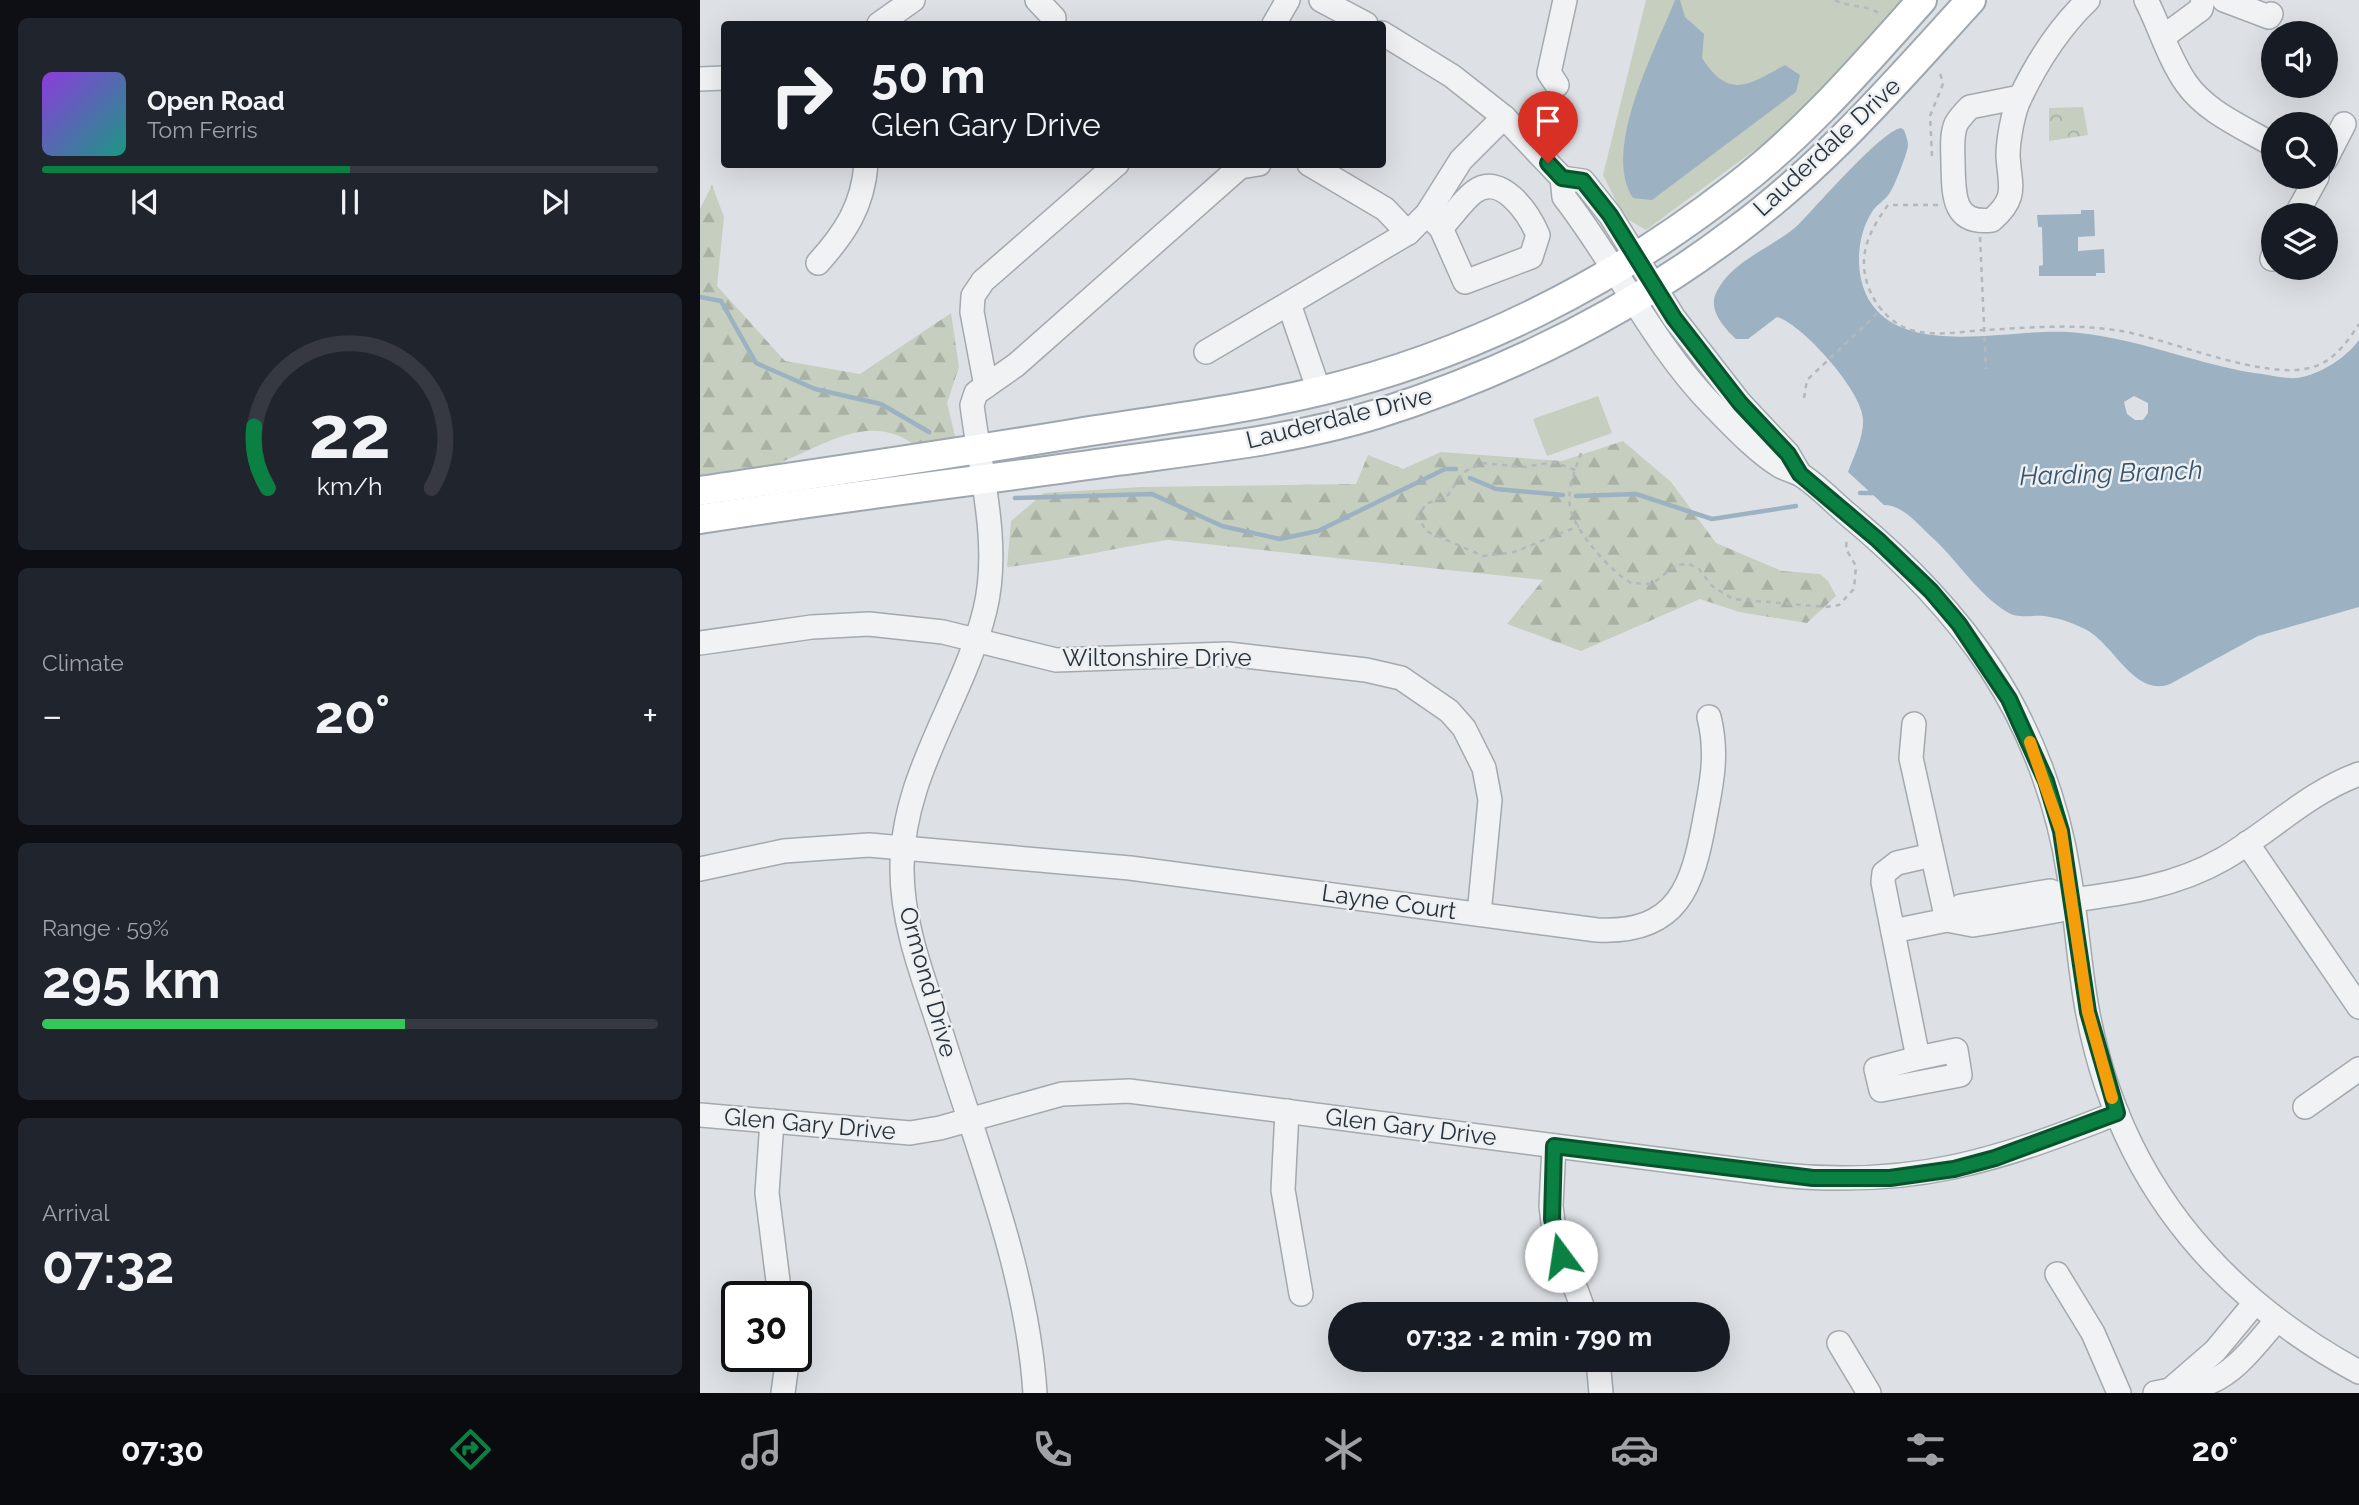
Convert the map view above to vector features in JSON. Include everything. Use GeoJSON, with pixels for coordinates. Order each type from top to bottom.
{"type":"FeatureCollection","features":[{"type":"Feature","properties":{"kind":"main road","name":"Lauderdale Drive"},"geometry":{"type":"LineString","coordinates":[[700,491],[1193,416],[1319,391],[1407,366],[1498,330],[1625,264],[1724,196],[1794,138],[1922,0]]}},
{"type":"Feature","properties":{"kind":"main road","name":"Lauderdale Drive"},"geometry":{"type":"LineString","coordinates":[[700,519],[820,500],[1248,443],[1373,415],[1498,369],[1576,332],[1643,293],[1739,229],[1798,180],[1876,105],[1971,0]]}},
{"type":"Feature","properties":{"kind":"street"},"geometry":{"type":"LineString","coordinates":[[883,21],[914,0]]}},
{"type":"Feature","properties":{"kind":"street"},"geometry":{"type":"LineString","coordinates":[[1037,0],[1054,18]]}},
{"type":"Feature","properties":{"kind":"street"},"geometry":{"type":"LineString","coordinates":[[1276,21],[1288,0]]}},
{"type":"Feature","properties":{"kind":"street"},"geometry":{"type":"LineString","coordinates":[[1321,0],[1360,21]]}},
{"type":"Feature","properties":{"kind":"street"},"geometry":{"type":"LineString","coordinates":[[1557,85],[1549,73],[1564,0]]}},
{"type":"Feature","properties":{"kind":"street"},"geometry":{"type":"LineString","coordinates":[[2020,97],[1980,104],[1962,114],[1955,125],[1952,140],[1944,205],[1981,221],[1992,219],[2009,203],[2012,192],[2008,153],[2020,97],[2065,22],[2088,0]]}},
{"type":"Feature","properties":{"kind":"street"},"geometry":{"type":"LineString","coordinates":[[2146,0],[2186,83],[2199,99],[2261,138]]}},
{"type":"Feature","properties":{"kind":"street"},"geometry":{"type":"LineString","coordinates":[[2163,37],[2201,9],[2203,0]]}},
{"type":"Feature","properties":{"kind":"street"},"geometry":{"type":"LineString","coordinates":[[2224,0],[2256,14],[2269,17],[2271,14]]}},
{"type":"Feature","properties":{"kind":"street"},"geometry":{"type":"LineString","coordinates":[[1386,35],[1452,76],[1504,117],[1562,178],[1583,181],[1601,203],[1625,264],[1643,293],[1788,454],[1800,474],[1854,519],[1931,591],[1959,624],[2009,699],[2046,781],[2061,831],[2088,1012],[2117,1113],[2144,1168],[2188,1234],[2254,1304],[2276,1321],[2359,1372]]}},
{"type":"Feature","properties":{"kind":"street"},"geometry":{"type":"LineString","coordinates":[[700,79],[721,78]]}},
{"type":"Feature","properties":{"kind":"street"},"geometry":{"type":"LineString","coordinates":[[1206,352],[1408,233],[1434,221],[1486,186],[1502,188],[1531,218],[1538,235],[1531,257],[1465,282],[1434,221],[1461,160],[1504,117]]}},
{"type":"Feature","properties":{"kind":"street"},"geometry":{"type":"LineString","coordinates":[[2338,136],[2344,124]]}},
{"type":"Feature","properties":{"kind":"street"},"geometry":{"type":"LineString","coordinates":[[818,264],[852,221],[862,192],[865,168]]}},
{"type":"Feature","properties":{"kind":"street"},"geometry":{"type":"LineString","coordinates":[[1112,168],[983,281],[973,296],[972,312],[986,386],[1016,365],[1239,168]]}},
{"type":"Feature","properties":{"kind":"street"},"geometry":{"type":"LineString","coordinates":[[1316,168],[1385,209],[1408,233]]}},
{"type":"Feature","properties":{"kind":"street"},"geometry":{"type":"LineString","coordinates":[[1289,304],[1319,391]]}},
{"type":"Feature","properties":{"kind":"street","name":"Ormond Drive"},"geometry":{"type":"LineString","coordinates":[[986,386],[976,393],[972,405],[989,536],[989,579],[976,641],[962,684],[916,783],[908,810],[902,871],[909,925],[1011,1260],[1035,1393]]}},
{"type":"Feature","properties":{"kind":"street","name":"Wiltonshire Drive"},"geometry":{"type":"LineString","coordinates":[[700,643],[812,627],[869,624],[926,629],[1056,660],[1228,654],[1366,670],[1401,678],[1449,710],[1464,728],[1484,768],[1490,812],[1479,914]]}},
{"type":"Feature","properties":{"kind":"street","name":"Layne Court"},"geometry":{"type":"LineString","coordinates":[[700,869],[773,853],[831,846],[903,847],[1130,868],[1612,930],[1641,925],[1665,912],[1687,888],[1696,866],[1715,763],[1715,742],[1709,717]]}},
{"type":"Feature","properties":{"kind":"street"},"geometry":{"type":"LineString","coordinates":[[1914,724],[1911,758],[1947,920]]}},
{"type":"Feature","properties":{"kind":"street"},"geometry":{"type":"LineString","coordinates":[[1893,931],[1947,920],[1973,925],[1990,912],[2062,910],[2073,900],[2168,883],[2223,859],[2300,804],[2359,774]]}},
{"type":"Feature","properties":{"kind":"street"},"geometry":{"type":"LineString","coordinates":[[2247,843],[2359,1007]]}},
{"type":"Feature","properties":{"kind":"street"},"geometry":{"type":"LineString","coordinates":[[1918,1058],[1882,882],[1884,873],[1897,863],[1932,855]]}},
{"type":"Feature","properties":{"kind":"street"},"geometry":{"type":"LineString","coordinates":[[2305,1107],[2359,1069]]}},
{"type":"Feature","properties":{"kind":"street","name":"Glen Gary Drive"},"geometry":{"type":"LineString","coordinates":[[700,1115],[891,1133],[940,1128],[1030,1101],[1088,1091],[1129,1091],[1813,1178],[1890,1178],[1954,1169],[1995,1158],[2117,1113]]}},
{"type":"Feature","properties":{"kind":"street"},"geometry":{"type":"LineString","coordinates":[[1287,1111],[1283,1190],[1301,1294]]}},
{"type":"Feature","properties":{"kind":"street"},"geometry":{"type":"LineString","coordinates":[[772,1121],[767,1194],[778,1281]]}},
{"type":"Feature","properties":{"kind":"street"},"geometry":{"type":"LineString","coordinates":[[1554,1146],[1551,1206],[1553,1230],[1581,1302]]}},
{"type":"Feature","properties":{"kind":"street"},"geometry":{"type":"LineString","coordinates":[[2057,1274],[2093,1333],[2119,1393]]}},
{"type":"Feature","properties":{"kind":"street"},"geometry":{"type":"LineString","coordinates":[[2162,1391],[2215,1351],[2254,1304]]}},
{"type":"Feature","properties":{"kind":"street"},"geometry":{"type":"LineString","coordinates":[[2162,1391],[2203,1385],[2216,1380],[2253,1348],[2276,1321]]}},
{"type":"Feature","properties":{"kind":"street"},"geometry":{"type":"LineString","coordinates":[[1839,1343],[1869,1393]]}},
{"type":"Feature","properties":{"kind":"street"},"geometry":{"type":"LineString","coordinates":[[783,1393],[786,1372]]}},
{"type":"Feature","properties":{"kind":"street"},"geometry":{"type":"LineString","coordinates":[[1599,1372],[1601,1393]]}},
{"type":"Feature","properties":{"kind":"path"},"geometry":{"type":"LineString","coordinates":[[1835,0],[1851,6],[1868,6],[1883,16]]}},
{"type":"Feature","properties":{"kind":"path"},"geometry":{"type":"LineString","coordinates":[[1944,205],[1888,205],[1874,225],[1864,250],[1862,266],[1869,289],[1891,320],[1909,330],[1934,333],[2086,327],[2124,332],[2185,349],[2285,370],[2313,368],[2332,357],[2359,324]]}},
{"type":"Feature","properties":{"kind":"path"},"geometry":{"type":"LineString","coordinates":[[1980,231],[1986,369]]}},
{"type":"Feature","properties":{"kind":"path"},"geometry":{"type":"LineString","coordinates":[[1804,398],[1807,380],[1882,309]]}},
{"type":"Feature","properties":{"kind":"path"},"geometry":{"type":"LineString","coordinates":[[1581,453],[1570,508],[1598,554],[1631,583],[1652,584],[1676,565],[1689,564],[1699,569],[1712,586],[1733,599],[1826,607],[1839,605],[1854,589],[1856,566],[1846,549],[1854,519]]}},
{"type":"Feature","properties":{"kind":"path"},"geometry":{"type":"LineString","coordinates":[[1576,470],[1554,462],[1525,467],[1481,463],[1464,472],[1448,495],[1426,503],[1418,516],[1426,531],[1483,556],[1514,552],[1580,526]]}},
{"type":"Feature","properties":{"kind":"green space"},"geometry":{"type":"Polygon","coordinates":[[[1646,0],[1904,0],[1793,122],[1646,230],[1624,217],[1603,175],[1646,0]]]}},
{"type":"Feature","properties":{"kind":"green space"},"geometry":{"type":"Polygon","coordinates":[[[2083,107],[2088,135],[2049,141],[2049,108],[2083,107]]]}},
{"type":"Feature","properties":{"kind":"green space"},"geometry":{"type":"Polygon","coordinates":[[[712,185],[724,217],[717,286],[785,361],[860,374],[951,313],[959,367],[947,403],[956,440],[916,446],[897,435],[878,431],[859,432],[764,468],[700,479],[700,209],[712,185]]]}},
{"type":"Feature","properties":{"kind":"green space"},"geometry":{"type":"Polygon","coordinates":[[[1598,396],[1612,433],[1547,456],[1533,419],[1598,396]]]}},
{"type":"Feature","properties":{"kind":"green space"},"geometry":{"type":"Polygon","coordinates":[[[1623,441],[1671,482],[1716,543],[1782,571],[1820,574],[1828,581],[1836,596],[1807,623],[1739,612],[1700,599],[1581,651],[1507,624],[1543,580],[1168,540],[1007,567],[1011,521],[1044,493],[1141,487],[1356,484],[1368,455],[1403,469],[1441,452],[1562,461],[1623,441]]]}},
{"type":"Feature","properties":{"kind":"water"},"geometry":{"type":"Polygon","coordinates":[[[1675,0],[1680,0],[1685,17],[1704,34],[1702,58],[1722,80],[1740,85],[1761,78],[1785,65],[1800,75],[1796,92],[1652,200],[1633,198],[1625,177],[1623,153],[1627,127],[1645,71],[1675,0]]]}},
{"type":"Feature","properties":{"kind":"water"},"geometry":{"type":"Polygon","coordinates":[[[1901,128],[1904,130],[1907,149],[1891,191],[1868,219],[1861,242],[1859,266],[1869,300],[1885,318],[1907,329],[1932,335],[1960,337],[2045,332],[2092,334],[2231,369],[2292,378],[2314,373],[2331,365],[2359,340],[2359,607],[2258,636],[2170,684],[2147,684],[2085,629],[2050,617],[2016,615],[1997,605],[1911,518],[1898,509],[1884,505],[1848,472],[1860,439],[1863,419],[1853,392],[1842,376],[1801,332],[1777,317],[1748,339],[1736,339],[1718,318],[1714,299],[1732,272],[1799,224],[1849,170],[1892,132],[1901,128]],[[2134,396],[2124,402],[2127,414],[2135,420],[2143,420],[2148,413],[2148,403],[2134,396]]]}},
{"type":"Feature","properties":{"kind":"water"},"geometry":{"type":"Polygon","coordinates":[[[2081,210],[2094,210],[2095,236],[2078,237],[2078,251],[2104,249],[2105,273],[2096,273],[2096,276],[2039,276],[2039,266],[2043,265],[2042,227],[2038,227],[2037,215],[2081,214],[2081,210]]]}},
{"type":"Feature","properties":{"kind":"waterway","name":"Harding Branch"},"geometry":{"type":"LineString","coordinates":[[700,297],[721,301],[756,363],[815,389],[881,404],[929,432]]}},
{"type":"Feature","properties":{"kind":"waterway","name":"Harding Branch"},"geometry":{"type":"LineString","coordinates":[[1015,498],[1152,494],[1222,526],[1280,539],[1318,531],[1445,469],[1456,469]]}},
{"type":"Feature","properties":{"kind":"waterway","name":"Harding Branch"},"geometry":{"type":"LineString","coordinates":[[1470,478],[1496,489],[1563,495]]}},
{"type":"Feature","properties":{"kind":"waterway","name":"Harding Branch"},"geometry":{"type":"LineString","coordinates":[[1860,493],[1873,493]]}},
{"type":"Feature","properties":{"kind":"waterway","name":"Harding Branch"},"geometry":{"type":"LineString","coordinates":[[1576,496],[1636,494],[1712,519],[1796,506]]}},
{"type":"Feature","properties":{"kind":"slow traffic"},"geometry":{"type":"LineString","coordinates":[[2030,742],[2046,781],[2061,831],[2088,1012],[2112,1098]]}},
{"type":"Feature","properties":{"kind":"route"},"geometry":{"type":"LineString","coordinates":[[1548,163],[1562,178],[1583,181],[1601,203],[1674,318],[1740,403],[1788,454],[1800,474],[1912,571],[1959,624],[1992,670],[2029,741],[2046,781],[2061,831],[2088,1012],[2097,1051],[2117,1113],[2035,1146],[1995,1158],[1954,1169],[1890,1178],[1839,1179],[1781,1175],[1554,1146],[1551,1206],[1553,1230],[1561,1256]]}}]}
